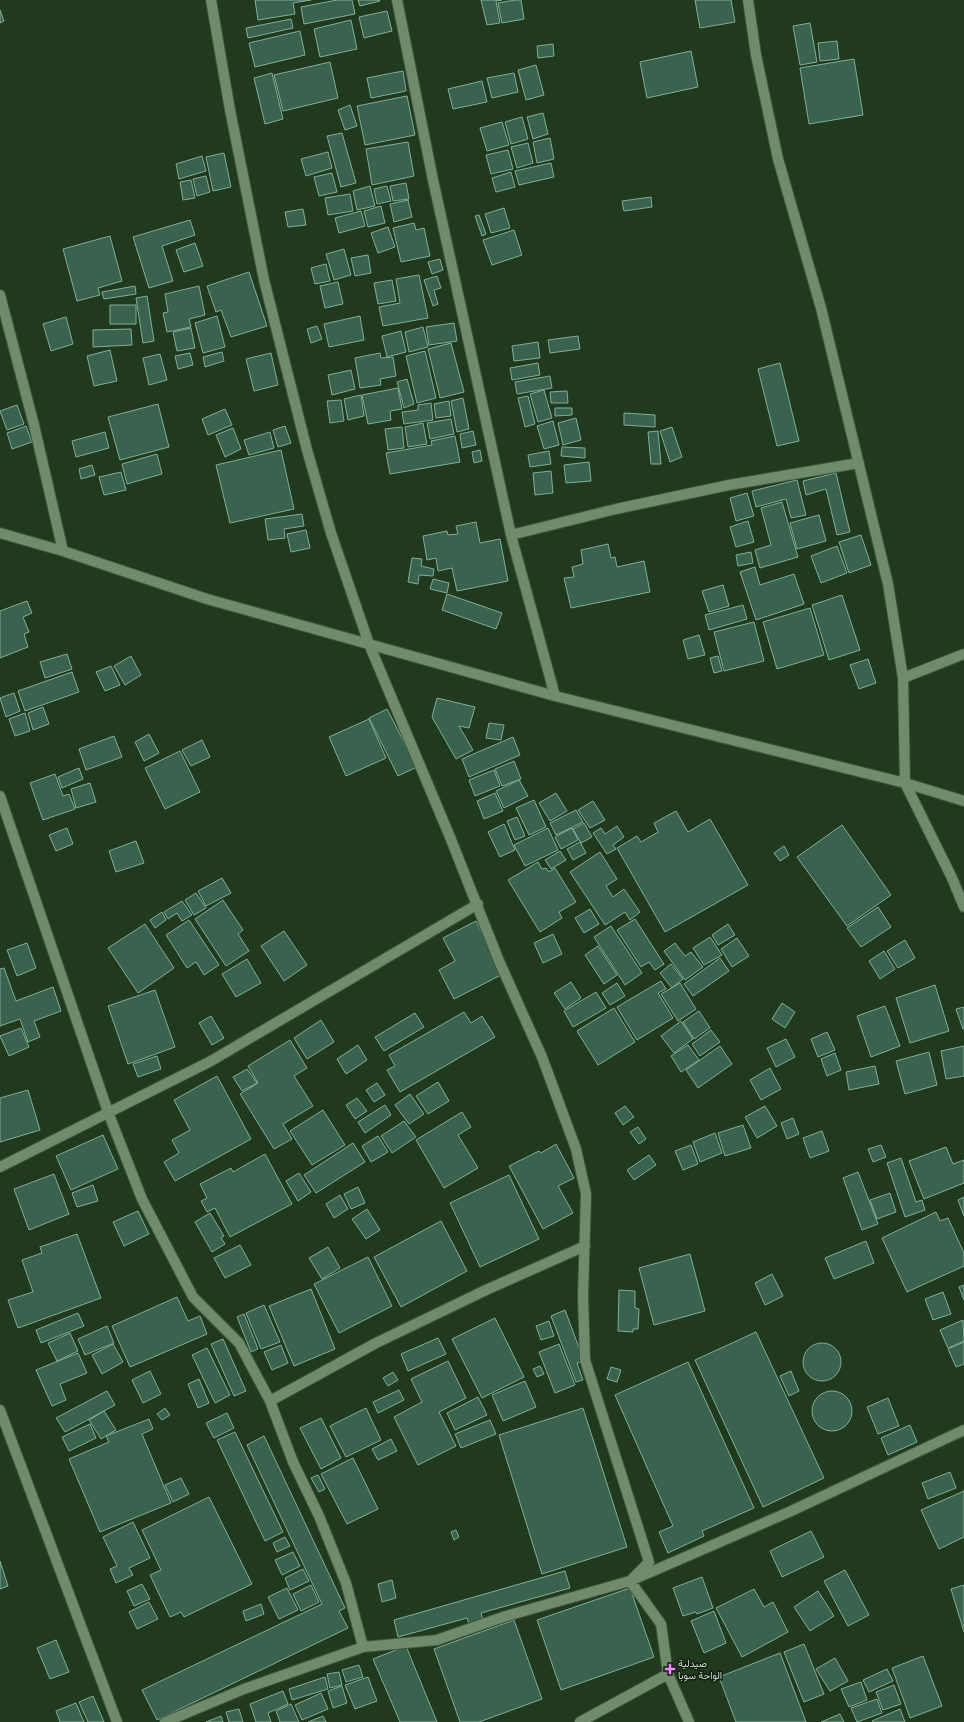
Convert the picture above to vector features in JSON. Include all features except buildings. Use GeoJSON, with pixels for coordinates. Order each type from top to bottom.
{"type":"FeatureCollection","features":[{"type":"Feature","properties":{"kind":"street"},"geometry":{"type":"LineString","coordinates":[[211,0],[230,110],[264,280],[307,450],[331,533],[369,644],[478,904],[500,961],[542,1057],[576,1149],[586,1194],[582,1297],[584,1360],[650,1562],[630,1581]]}},
{"type":"Feature","properties":{"kind":"street"},"geometry":{"type":"LineString","coordinates":[[397,0],[433,180],[511,535],[555,696]]}},
{"type":"Feature","properties":{"kind":"street"},"geometry":{"type":"LineString","coordinates":[[748,0],[756,55],[778,158],[821,308],[888,584],[903,678],[905,783],[964,907]]}},
{"type":"Feature","properties":{"kind":"street"},"geometry":{"type":"LineString","coordinates":[[0,295],[34,424],[63,551]]}},
{"type":"Feature","properties":{"kind":"street"},"geometry":{"type":"LineString","coordinates":[[511,535],[616,508],[728,485],[859,463]]}},
{"type":"Feature","properties":{"kind":"street"},"geometry":{"type":"LineString","coordinates":[[0,533],[63,551],[207,599],[555,696],[905,783],[964,801]]}},
{"type":"Feature","properties":{"kind":"street"},"geometry":{"type":"LineString","coordinates":[[903,678],[964,654]]}},
{"type":"Feature","properties":{"kind":"street"},"geometry":{"type":"LineString","coordinates":[[0,796],[108,1112],[142,1199],[193,1297],[239,1343],[270,1401],[293,1462],[319,1516],[346,1583],[363,1647]]}},
{"type":"Feature","properties":{"kind":"street"},"geometry":{"type":"LineString","coordinates":[[0,1167],[211,1061],[391,953],[478,904]]}},
{"type":"Feature","properties":{"kind":"street"},"geometry":{"type":"LineString","coordinates":[[270,1401],[376,1343],[486,1290],[584,1246]]}},
{"type":"Feature","properties":{"kind":"street"},"geometry":{"type":"LineString","coordinates":[[0,1410],[3,1433],[117,1722]]}},
{"type":"Feature","properties":{"kind":"street"},"geometry":{"type":"LineString","coordinates":[[165,1722],[244,1689],[363,1647],[436,1640],[506,1616],[630,1581],[789,1512],[964,1430]]}},
{"type":"Feature","properties":{"kind":"street"},"geometry":{"type":"LineString","coordinates":[[630,1581],[661,1624],[668,1674],[689,1722]]}},
{"type":"Feature","properties":{"kind":"street"},"geometry":{"type":"LineString","coordinates":[[580,1722],[668,1674]]}},
{"type":"Feature","properties":{"kind":"place","name":"صيدلية الواحة سوبا"},"geometry":{"type":"Point","coordinates":[670,1669]}}]}
